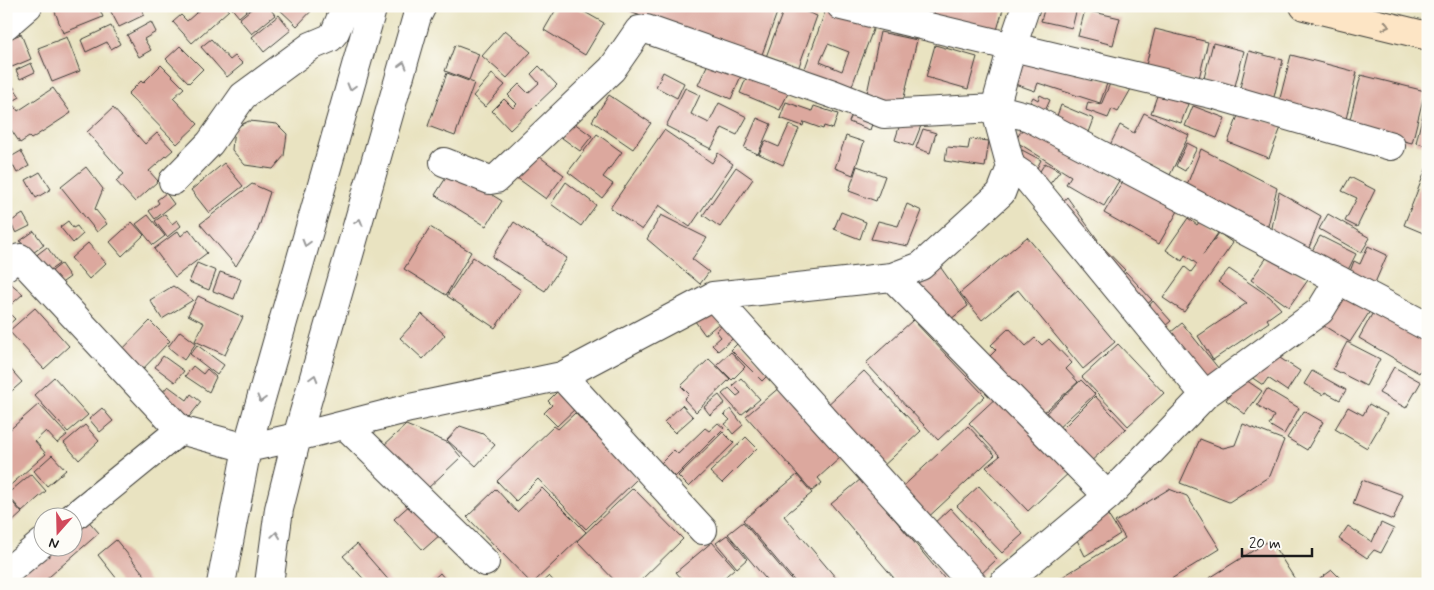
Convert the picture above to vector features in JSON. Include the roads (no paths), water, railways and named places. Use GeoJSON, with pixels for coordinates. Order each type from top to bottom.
{"type":"FeatureCollection","features":[{"type":"Feature","properties":{"kind":"main road"},"geometry":{"type":"LineString","coordinates":[[1304,6],[1428,36]]}},
{"type":"Feature","properties":{"kind":"street"},"geometry":{"type":"LineString","coordinates":[[6,25],[28,6]]}},
{"type":"Feature","properties":{"kind":"street"},"geometry":{"type":"LineString","coordinates":[[173,181],[210,144],[243,96],[311,46],[330,38],[335,32],[346,6]]}},
{"type":"Feature","properties":{"kind":"street"},"geometry":{"type":"LineString","coordinates":[[221,584],[247,448],[373,6]]}},
{"type":"Feature","properties":{"kind":"street"},"geometry":{"type":"LineString","coordinates":[[269,584],[280,509],[298,437],[417,16],[422,6]]}},
{"type":"Feature","properties":{"kind":"street"},"geometry":{"type":"LineString","coordinates":[[841,6],[1219,96],[1391,146]]}},
{"type":"Feature","properties":{"kind":"street"},"geometry":{"type":"LineString","coordinates":[[6,266],[13,260],[20,258],[180,430],[247,448],[346,426],[410,408],[562,376],[713,296],[892,277],[921,266],[1001,193],[1011,167],[995,108],[1026,6]]}},
{"type":"Feature","properties":{"kind":"street"},"geometry":{"type":"LineString","coordinates":[[444,162],[490,180],[496,179],[612,69],[639,30],[646,28],[884,114],[995,108],[1029,117],[1428,327]]}},
{"type":"Feature","properties":{"kind":"street"},"geometry":{"type":"LineString","coordinates":[[1011,167],[1026,177],[1205,395]]}},
{"type":"Feature","properties":{"kind":"street"},"geometry":{"type":"LineString","coordinates":[[892,277],[1108,496]]}},
{"type":"Feature","properties":{"kind":"street"},"geometry":{"type":"LineString","coordinates":[[1007,583],[1108,496],[1205,395],[1320,311],[1339,280]]}},
{"type":"Feature","properties":{"kind":"street"},"geometry":{"type":"LineString","coordinates":[[713,296],[973,584]]}},
{"type":"Feature","properties":{"kind":"street"},"geometry":{"type":"LineString","coordinates":[[562,376],[703,530]]}},
{"type":"Feature","properties":{"kind":"street"},"geometry":{"type":"LineString","coordinates":[[346,426],[485,562]]}},
{"type":"Feature","properties":{"kind":"street"},"geometry":{"type":"LineString","coordinates":[[82,510],[180,430]]}},
{"type":"Feature","properties":{"kind":"street"},"geometry":{"type":"LineString","coordinates":[[6,573],[32,551]]}}]}
